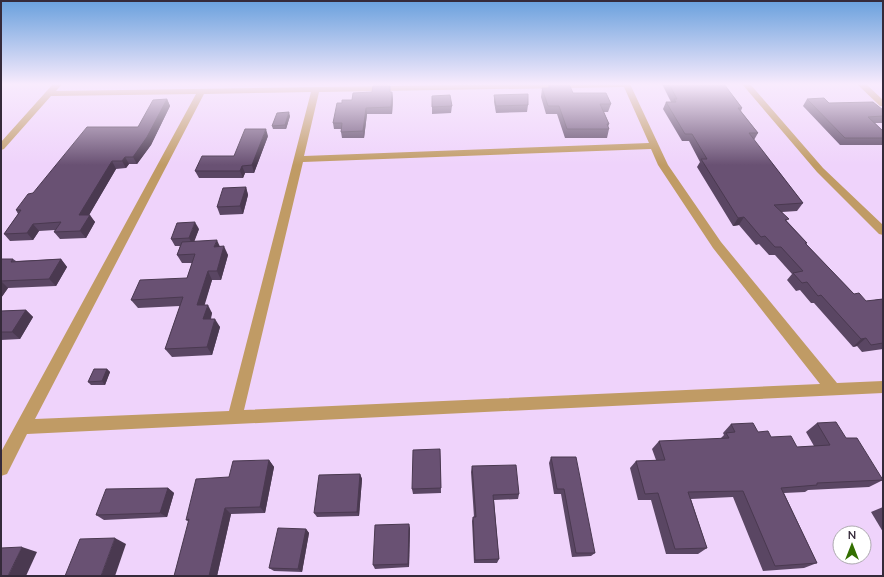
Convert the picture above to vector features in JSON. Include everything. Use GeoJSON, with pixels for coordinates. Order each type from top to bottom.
{"type":"FeatureCollection","features":[{"type":"Feature","properties":{"kind":"street"},"geometry":{"type":"LineString","coordinates":[[1,147],[34,111]]}},
{"type":"Feature","properties":{"kind":"street"},"geometry":{"type":"LineString","coordinates":[[1,468],[191,111]]}},
{"type":"Feature","properties":{"kind":"street"},"geometry":{"type":"LineString","coordinates":[[235,418],[311,111]]}},
{"type":"Feature","properties":{"kind":"street"},"geometry":{"type":"LineString","coordinates":[[638,111],[663,165],[717,245],[833,389]]}},
{"type":"Feature","properties":{"kind":"street"},"geometry":{"type":"LineString","coordinates":[[769,111],[820,170],[883,231]]}},
{"type":"Feature","properties":{"kind":"street"},"geometry":{"type":"LineString","coordinates":[[299,159],[654,146]]}},
{"type":"Feature","properties":{"kind":"street"},"geometry":{"type":"LineString","coordinates":[[22,428],[883,387]]}},
{"type":"Feature","properties":{"kind":"building"},"geometry":{"type":"Polygon","coordinates":[[[147,111],[161,111],[147,137],[133,157],[125,157],[122,161],[112,161],[79,215],[90,215],[80,231],[54,232],[61,222],[33,224],[27,233],[4,234],[21,210],[16,210],[28,194],[33,193],[87,127],[138,127],[147,111]]]}},
{"type":"Feature","properties":{"kind":"building"},"geometry":{"type":"Polygon","coordinates":[[[335,111],[366,111],[363,131],[341,132],[342,123],[333,123],[335,111]]]}},
{"type":"Feature","properties":{"kind":"building"},"geometry":{"type":"Polygon","coordinates":[[[561,111],[603,111],[609,124],[607,124],[609,129],[567,129],[561,111]]]}},
{"type":"Feature","properties":{"kind":"building"},"geometry":{"type":"Polygon","coordinates":[[[671,111],[740,111],[758,133],[749,133],[803,203],[774,205],[789,219],[785,220],[854,294],[859,293],[866,301],[883,299],[883,343],[871,345],[866,338],[861,339],[821,295],[818,296],[807,282],[802,283],[793,273],[803,271],[781,247],[775,247],[765,236],[761,237],[744,217],[738,218],[701,159],[707,159],[692,134],[685,134],[671,111]]]}},
{"type":"Feature","properties":{"kind":"building"},"geometry":{"type":"Polygon","coordinates":[[[819,111],[883,111],[883,116],[868,117],[883,131],[883,138],[845,138],[819,111]]]}},
{"type":"Feature","properties":{"kind":"building"},"geometry":{"type":"Polygon","coordinates":[[[289,112],[285,125],[272,126],[277,113],[289,112]]]}},
{"type":"Feature","properties":{"kind":"building"},"geometry":{"type":"Polygon","coordinates":[[[245,129],[266,129],[252,165],[242,166],[240,171],[195,171],[202,156],[234,156],[245,129]]]}},
{"type":"Feature","properties":{"kind":"building"},"geometry":{"type":"Polygon","coordinates":[[[246,187],[240,206],[217,207],[223,188],[246,187]]]}},
{"type":"Feature","properties":{"kind":"building"},"geometry":{"type":"Polygon","coordinates":[[[195,222],[189,238],[171,239],[177,223],[195,222]]]}},
{"type":"Feature","properties":{"kind":"building"},"geometry":{"type":"Polygon","coordinates":[[[217,240],[214,247],[224,246],[217,271],[208,271],[197,305],[208,305],[203,319],[215,319],[207,347],[165,349],[183,297],[131,300],[140,280],[187,278],[195,254],[177,255],[182,242],[217,240]]]}},
{"type":"Feature","properties":{"kind":"building"},"geometry":{"type":"Polygon","coordinates":[[[1,259],[13,259],[11,262],[61,259],[49,279],[1,281],[1,259]]]}},
{"type":"Feature","properties":{"kind":"building"},"geometry":{"type":"Polygon","coordinates":[[[26,310],[12,332],[1,332],[1,311],[26,310]]]}},
{"type":"Feature","properties":{"kind":"building"},"geometry":{"type":"Polygon","coordinates":[[[94,369],[107,369],[102,381],[88,382],[94,369]]]}},
{"type":"Feature","properties":{"kind":"building"},"geometry":{"type":"Polygon","coordinates":[[[836,422],[846,438],[857,438],[883,480],[817,483],[817,485],[781,488],[817,563],[775,566],[743,491],[688,492],[707,548],[675,549],[658,493],[645,494],[636,461],[665,460],[659,441],[729,438],[726,433],[735,432],[731,424],[753,423],[758,432],[768,431],[771,437],[791,436],[797,447],[830,445],[817,423],[836,422]]]}},
{"type":"Feature","properties":{"kind":"building"},"geometry":{"type":"Polygon","coordinates":[[[440,449],[441,488],[412,489],[413,450],[440,449]]]}},
{"type":"Feature","properties":{"kind":"building"},"geometry":{"type":"Polygon","coordinates":[[[551,457],[576,457],[595,553],[576,553],[564,489],[557,489],[551,457]]]}},
{"type":"Feature","properties":{"kind":"building"},"geometry":{"type":"Polygon","coordinates":[[[269,460],[260,507],[225,508],[209,576],[174,576],[189,519],[186,520],[196,479],[229,477],[233,461],[269,460]]]}},
{"type":"Feature","properties":{"kind":"building"},"geometry":{"type":"Polygon","coordinates":[[[516,465],[519,494],[493,495],[499,559],[475,560],[473,517],[476,517],[472,466],[516,465]]]}},
{"type":"Feature","properties":{"kind":"building"},"geometry":{"type":"Polygon","coordinates":[[[360,474],[357,512],[314,513],[319,475],[360,474]]]}},
{"type":"Feature","properties":{"kind":"building"},"geometry":{"type":"Polygon","coordinates":[[[168,488],[160,513],[96,515],[106,489],[168,488]]]}},
{"type":"Feature","properties":{"kind":"building"},"geometry":{"type":"Polygon","coordinates":[[[409,524],[408,564],[373,565],[375,525],[409,524]]]}},
{"type":"Feature","properties":{"kind":"building"},"geometry":{"type":"Polygon","coordinates":[[[278,528],[306,529],[298,569],[269,568],[278,528]]]}},
{"type":"Feature","properties":{"kind":"building"},"geometry":{"type":"Polygon","coordinates":[[[115,538],[101,576],[65,576],[80,539],[115,538]]]}},
{"type":"Feature","properties":{"kind":"building"},"geometry":{"type":"Polygon","coordinates":[[[22,547],[8,576],[1,576],[1,548],[22,547]]]}}]}
